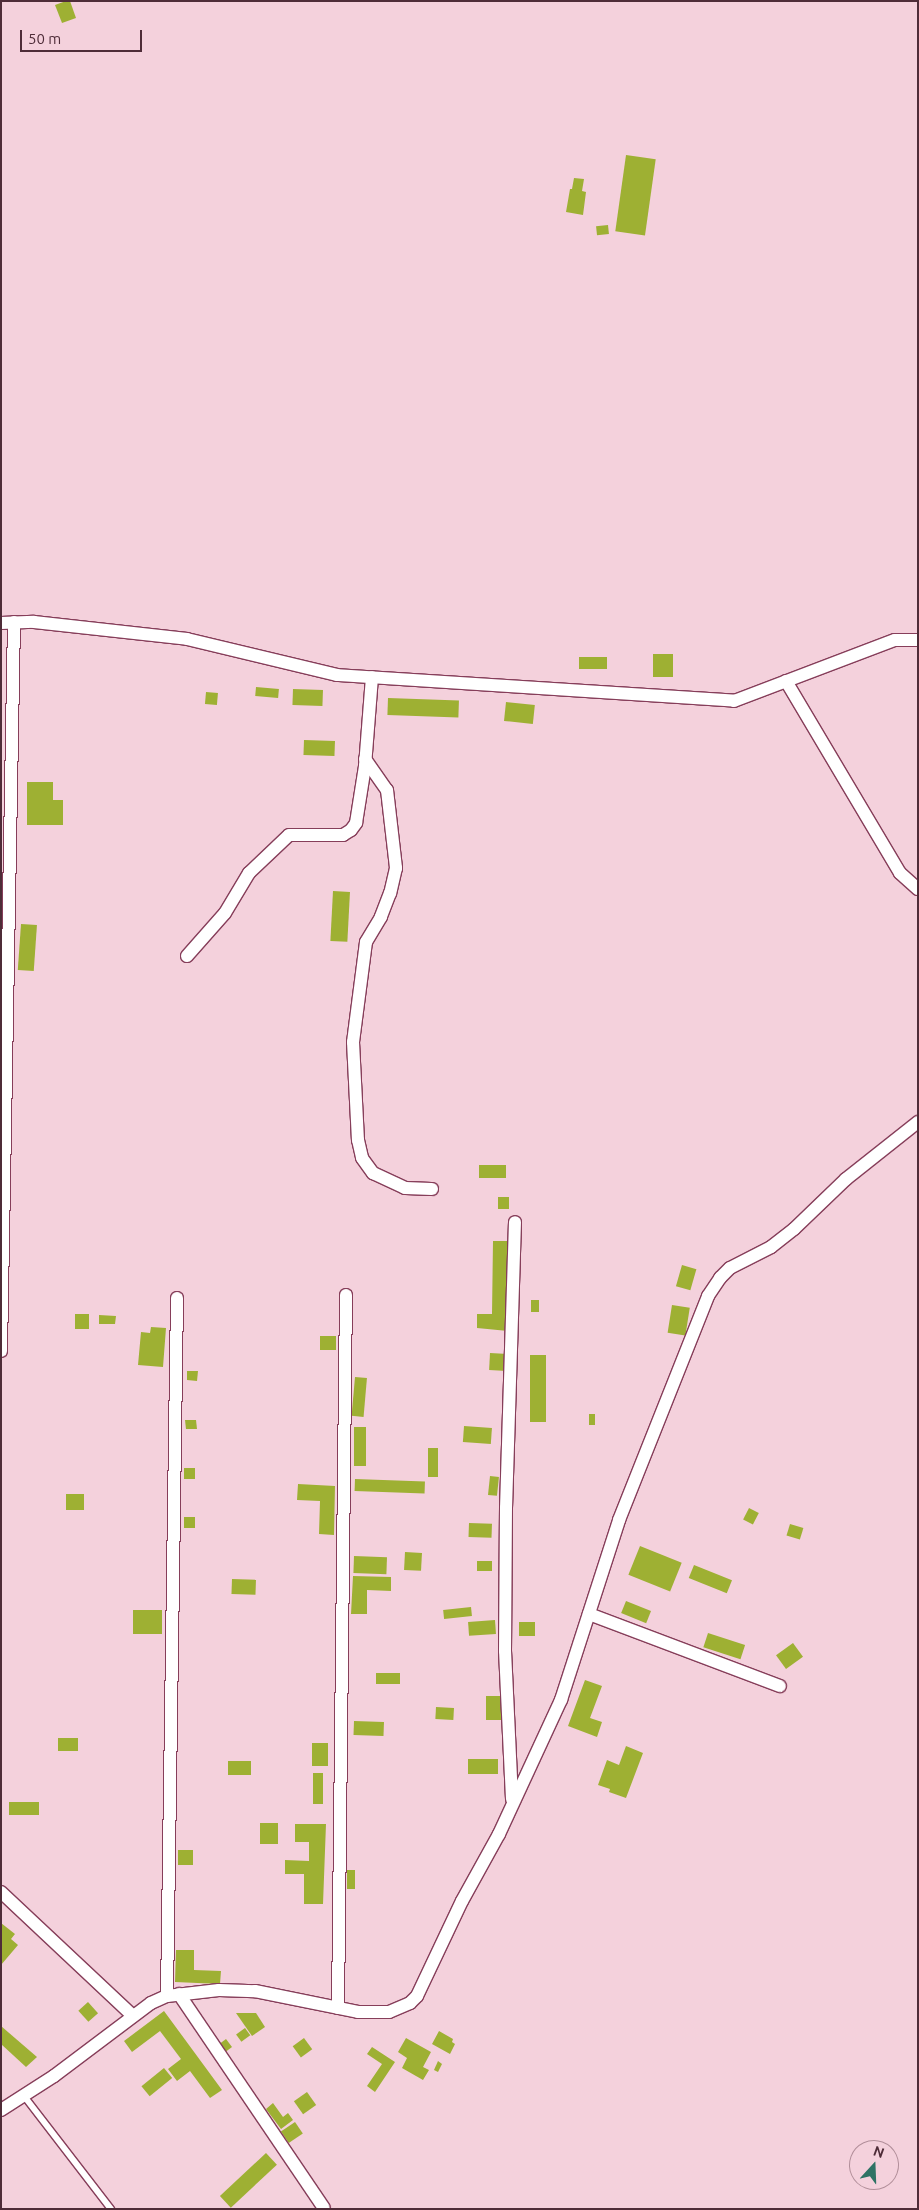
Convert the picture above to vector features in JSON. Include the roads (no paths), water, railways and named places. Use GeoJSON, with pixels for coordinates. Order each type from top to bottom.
{"type":"FeatureCollection","features":[{"type":"Feature","properties":{"kind":"street"},"geometry":{"type":"LineString","coordinates":[[1,1352],[8,622],[34,622],[187,639],[336,675],[734,701],[895,640],[918,640]]}},
{"type":"Feature","properties":{"kind":"street"},"geometry":{"type":"LineString","coordinates":[[187,956],[225,913],[249,873],[288,835],[343,835],[351,830],[356,823],[366,759],[372,677]]}},
{"type":"Feature","properties":{"kind":"street"},"geometry":{"type":"LineString","coordinates":[[786,681],[900,873],[918,889]]}},
{"type":"Feature","properties":{"kind":"street"},"geometry":{"type":"LineString","coordinates":[[366,759],[387,790],[396,868],[390,893],[381,917],[366,942],[353,1042],[358,1140],[362,1158],[373,1173],[405,1188],[432,1189]]}},
{"type":"Feature","properties":{"kind":"street"},"geometry":{"type":"LineString","coordinates":[[1,2110],[54,2076],[151,2003],[173,1995],[219,1990],[254,1991],[358,2012],[389,2012],[410,2003],[417,1996],[462,1901],[499,1834],[512,1802],[561,1700],[619,1520],[708,1296],[720,1278],[730,1268],[771,1247],[846,1179],[918,1122]]}},
{"type":"Feature","properties":{"kind":"street"},"geometry":{"type":"LineString","coordinates":[[512,1802],[505,1650],[515,1222]]}},
{"type":"Feature","properties":{"kind":"street"},"geometry":{"type":"LineString","coordinates":[[338,2008],[346,1295]]}},
{"type":"Feature","properties":{"kind":"street"},"geometry":{"type":"LineString","coordinates":[[177,1298],[173,1995],[324,2208]]}},
{"type":"Feature","properties":{"kind":"street"},"geometry":{"type":"LineString","coordinates":[[588,1614],[780,1686]]}},
{"type":"Feature","properties":{"kind":"street"},"geometry":{"type":"LineString","coordinates":[[1,1892],[133,2016]]}},
{"type":"Feature","properties":{"kind":"lane"},"geometry":{"type":"LineString","coordinates":[[24,2096],[111,2209]]}}]}
